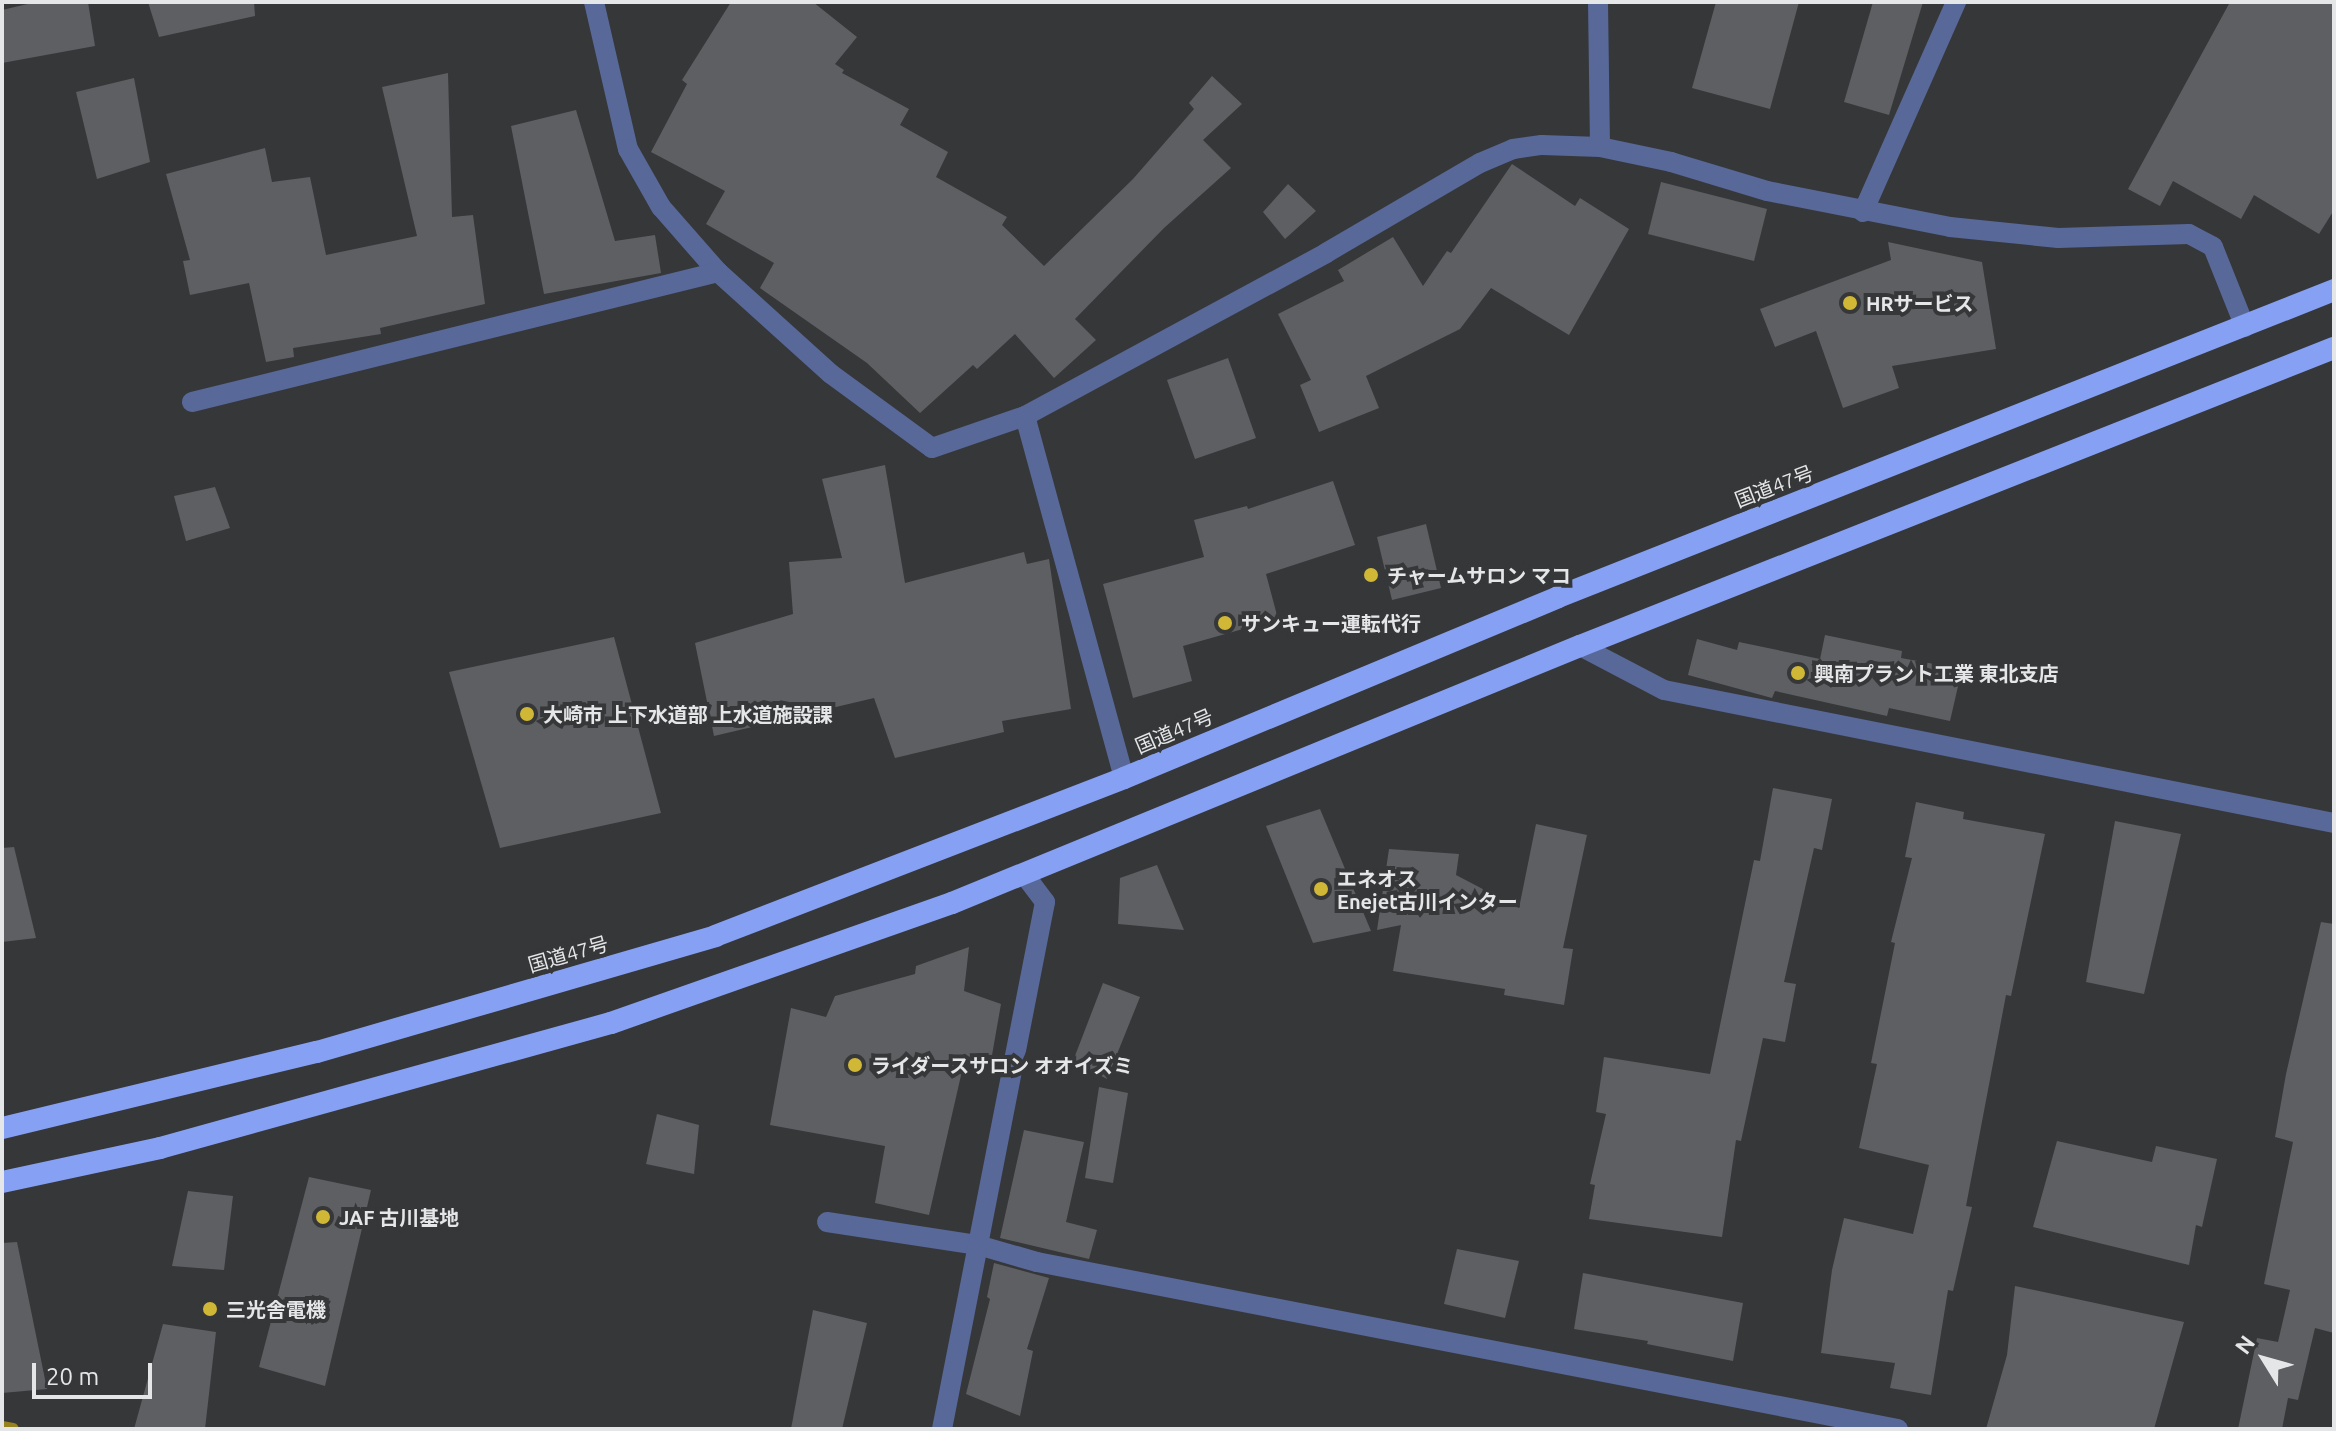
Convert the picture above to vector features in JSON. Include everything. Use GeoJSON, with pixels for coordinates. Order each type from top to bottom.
{"type":"FeatureCollection","features":[{"type":"Feature","properties":{"kind":"highway","name":"国道47号"},"geometry":{"type":"LineString","coordinates":[[2,1128],[317,1052],[715,936],[1124,778],[1558,597],[2334,290]]}},
{"type":"Feature","properties":{"kind":"highway"},"geometry":{"type":"LineString","coordinates":[[2,1182],[160,1148],[611,1023],[952,903],[1580,646],[2334,348]]}},
{"type":"Feature","properties":{"kind":"street"},"geometry":{"type":"LineString","coordinates":[[594,2],[628,149],[661,207],[718,272],[831,374],[932,448],[1025,416],[1326,253],[1480,163],[1513,149],[1542,145],[1600,147],[1863,212],[1950,227],[2058,238],[2189,234],[2213,247],[2245,327]]}},
{"type":"Feature","properties":{"kind":"street"},"geometry":{"type":"LineString","coordinates":[[1598,2],[1600,147]]}},
{"type":"Feature","properties":{"kind":"street"},"geometry":{"type":"LineString","coordinates":[[1863,212],[1956,2]]}},
{"type":"Feature","properties":{"kind":"street"},"geometry":{"type":"LineString","coordinates":[[192,402],[718,272]]}},
{"type":"Feature","properties":{"kind":"street"},"geometry":{"type":"LineString","coordinates":[[1025,416],[1124,778]]}},
{"type":"Feature","properties":{"kind":"street"},"geometry":{"type":"LineString","coordinates":[[1580,646],[1664,690],[2334,823]]}},
{"type":"Feature","properties":{"kind":"street"},"geometry":{"type":"LineString","coordinates":[[942,1429],[1045,902],[1024,874]]}},
{"type":"Feature","properties":{"kind":"street"},"geometry":{"type":"LineString","coordinates":[[827,1222],[978,1245],[1037,1262],[1898,1429]]}},
{"type":"Feature","properties":{"kind":"building"},"geometry":{"type":"Polygon","coordinates":[[[36,2],[88,2],[95,46],[2,63],[2,10],[36,2]]]}},
{"type":"Feature","properties":{"kind":"building"},"geometry":{"type":"Polygon","coordinates":[[[148,2],[254,2],[255,16],[159,37],[148,2]]]}},
{"type":"Feature","properties":{"kind":"building"},"geometry":{"type":"Polygon","coordinates":[[[731,2],[813,2],[857,37],[835,64],[844,70],[842,73],[909,109],[900,125],[948,152],[936,177],[1007,217],[1002,225],[1044,266],[1133,179],[1194,109],[1189,103],[1212,76],[1242,104],[1203,140],[1231,168],[1164,228],[1075,319],[1096,340],[1054,378],[1015,334],[977,369],[973,365],[920,413],[867,363],[760,288],[774,263],[706,224],[725,191],[651,152],[687,84],[682,80],[731,2]]]}},
{"type":"Feature","properties":{"kind":"building"},"geometry":{"type":"Polygon","coordinates":[[[1716,2],[1799,2],[1770,109],[1692,88],[1716,2]]]}},
{"type":"Feature","properties":{"kind":"building"},"geometry":{"type":"Polygon","coordinates":[[[1873,2],[1923,2],[1889,115],[1844,102],[1873,2]]]}},
{"type":"Feature","properties":{"kind":"building"},"geometry":{"type":"Polygon","coordinates":[[[2230,2],[2334,2],[2334,210],[2319,234],[2254,195],[2241,219],[2173,181],[2160,206],[2128,189],[2230,2]]]}},
{"type":"Feature","properties":{"kind":"building"},"geometry":{"type":"Polygon","coordinates":[[[448,73],[452,217],[473,215],[485,304],[380,328],[381,334],[293,348],[294,357],[266,362],[249,283],[190,295],[183,261],[190,260],[166,174],[265,148],[272,182],[310,177],[326,255],[417,236],[382,87],[448,73]]]}},
{"type":"Feature","properties":{"kind":"building"},"geometry":{"type":"Polygon","coordinates":[[[134,78],[150,162],[97,179],[76,92],[134,78]]]}},
{"type":"Feature","properties":{"kind":"building"},"geometry":{"type":"Polygon","coordinates":[[[576,110],[615,241],[655,235],[661,273],[544,294],[511,126],[576,110]]]}},
{"type":"Feature","properties":{"kind":"building"},"geometry":{"type":"Polygon","coordinates":[[[1512,164],[1575,206],[1580,198],[1629,229],[1569,335],[1491,288],[1460,329],[1366,376],[1379,408],[1319,432],[1300,385],[1311,380],[1278,314],[1344,281],[1338,270],[1393,237],[1423,286],[1447,251],[1451,253],[1512,164]]]}},
{"type":"Feature","properties":{"kind":"building"},"geometry":{"type":"Polygon","coordinates":[[[1661,182],[1767,209],[1754,261],[1648,234],[1661,182]]]}},
{"type":"Feature","properties":{"kind":"building"},"geometry":{"type":"Polygon","coordinates":[[[1288,184],[1316,211],[1285,239],[1263,212],[1288,184]]]}},
{"type":"Feature","properties":{"kind":"building"},"geometry":{"type":"Polygon","coordinates":[[[1888,242],[1982,262],[1996,349],[1892,366],[1899,388],[1843,408],[1816,331],[1775,347],[1760,309],[1891,260],[1888,242]]]}},
{"type":"Feature","properties":{"kind":"building"},"geometry":{"type":"Polygon","coordinates":[[[1228,358],[1256,438],[1195,459],[1167,380],[1228,358]]]}},
{"type":"Feature","properties":{"kind":"building"},"geometry":{"type":"Polygon","coordinates":[[[885,465],[905,583],[1024,552],[1027,564],[1049,559],[1071,709],[1002,721],[1004,732],[895,758],[874,698],[714,736],[695,643],[793,614],[789,562],[842,558],[822,479],[885,465]]]}},
{"type":"Feature","properties":{"kind":"building"},"geometry":{"type":"Polygon","coordinates":[[[1333,481],[1355,545],[1266,574],[1278,619],[1183,646],[1192,681],[1133,698],[1103,584],[1204,557],[1194,520],[1247,506],[1248,509],[1333,481]]]}},
{"type":"Feature","properties":{"kind":"building"},"geometry":{"type":"Polygon","coordinates":[[[215,487],[230,528],[186,541],[174,496],[215,487]]]}},
{"type":"Feature","properties":{"kind":"building"},"geometry":{"type":"Polygon","coordinates":[[[1426,524],[1441,588],[1392,600],[1377,537],[1426,524]]]}},
{"type":"Feature","properties":{"kind":"building"},"geometry":{"type":"Polygon","coordinates":[[[1825,635],[1902,651],[1901,658],[1962,669],[1950,721],[1889,708],[1887,716],[1775,691],[1772,698],[1688,675],[1697,639],[1737,650],[1739,642],[1820,659],[1825,635]]]}},
{"type":"Feature","properties":{"kind":"building"},"geometry":{"type":"Polygon","coordinates":[[[614,637],[661,813],[500,848],[449,672],[614,637]]]}},
{"type":"Feature","properties":{"kind":"building"},"geometry":{"type":"Polygon","coordinates":[[[1773,788],[1832,799],[1822,850],[1814,848],[1784,982],[1796,984],[1785,1042],[1763,1038],[1741,1141],[1736,1140],[1722,1237],[1589,1219],[1595,1185],[1590,1184],[1606,1114],[1596,1112],[1604,1057],[1710,1074],[1754,860],[1760,861],[1773,788]]]}},
{"type":"Feature","properties":{"kind":"building"},"geometry":{"type":"Polygon","coordinates":[[[1916,802],[1964,812],[1963,819],[2045,834],[2011,996],[2006,995],[1966,1206],[1972,1207],[1953,1291],[1948,1290],[1931,1395],[1890,1388],[1895,1363],[1821,1353],[1832,1270],[1844,1218],[1913,1234],[1929,1165],[1859,1148],[1877,1064],[1871,1063],[1895,943],[1891,942],[1912,858],[1905,857],[1916,802]]]}},
{"type":"Feature","properties":{"kind":"building"},"geometry":{"type":"Polygon","coordinates":[[[1320,809],[1371,931],[1313,943],[1266,826],[1320,809]]]}},
{"type":"Feature","properties":{"kind":"building"},"geometry":{"type":"Polygon","coordinates":[[[2115,821],[2181,834],[2144,994],[2086,982],[2115,821]]]}},
{"type":"Feature","properties":{"kind":"building"},"geometry":{"type":"Polygon","coordinates":[[[1536,824],[1587,835],[1563,948],[1573,949],[1564,1005],[1504,995],[1505,989],[1393,971],[1401,925],[1377,930],[1389,849],[1459,854],[1456,875],[1519,908],[1536,824]]]}},
{"type":"Feature","properties":{"kind":"building"},"geometry":{"type":"Polygon","coordinates":[[[14,847],[36,938],[2,942],[2,848],[14,847]]]}},
{"type":"Feature","properties":{"kind":"building"},"geometry":{"type":"Polygon","coordinates":[[[1157,865],[1184,930],[1118,924],[1120,878],[1157,865]]]}},
{"type":"Feature","properties":{"kind":"building"},"geometry":{"type":"Polygon","coordinates":[[[2321,922],[2334,924],[2334,1333],[2315,1328],[2298,1400],[2288,1398],[2282,1429],[2238,1429],[2257,1338],[2278,1342],[2290,1290],[2264,1284],[2293,1142],[2275,1137],[2286,1074],[2321,922]]]}},
{"type":"Feature","properties":{"kind":"building"},"geometry":{"type":"Polygon","coordinates":[[[969,947],[964,991],[1001,1004],[991,1061],[965,1058],[929,1215],[875,1203],[885,1146],[770,1125],[791,1008],[826,1017],[835,996],[915,974],[916,966],[969,947]]]}},
{"type":"Feature","properties":{"kind":"building"},"geometry":{"type":"Polygon","coordinates":[[[1103,983],[1140,997],[1107,1079],[1073,1061],[1103,983]]]}},
{"type":"Feature","properties":{"kind":"building"},"geometry":{"type":"Polygon","coordinates":[[[1099,1087],[1128,1093],[1113,1183],[1085,1178],[1099,1087]]]}},
{"type":"Feature","properties":{"kind":"building"},"geometry":{"type":"Polygon","coordinates":[[[657,1114],[699,1125],[694,1174],[646,1164],[657,1114]]]}},
{"type":"Feature","properties":{"kind":"building"},"geometry":{"type":"Polygon","coordinates":[[[1024,1130],[1084,1142],[1066,1222],[1097,1230],[1089,1259],[1000,1238],[1024,1130]]]}},
{"type":"Feature","properties":{"kind":"building"},"geometry":{"type":"Polygon","coordinates":[[[2057,1141],[2152,1162],[2156,1146],[2217,1159],[2202,1227],[2196,1225],[2189,1265],[2033,1227],[2057,1141]]]}},
{"type":"Feature","properties":{"kind":"building"},"geometry":{"type":"Polygon","coordinates":[[[309,1177],[371,1190],[325,1386],[259,1367],[309,1177]]]}},
{"type":"Feature","properties":{"kind":"building"},"geometry":{"type":"Polygon","coordinates":[[[188,1191],[233,1196],[224,1270],[172,1266],[188,1191]]]}},
{"type":"Feature","properties":{"kind":"building"},"geometry":{"type":"Polygon","coordinates":[[[17,1242],[47,1389],[2,1393],[2,1243],[17,1242]]]}},
{"type":"Feature","properties":{"kind":"building"},"geometry":{"type":"Polygon","coordinates":[[[1457,1249],[1519,1261],[1505,1318],[1444,1304],[1457,1249]]]}},
{"type":"Feature","properties":{"kind":"building"},"geometry":{"type":"Polygon","coordinates":[[[994,1263],[1049,1278],[1027,1349],[1033,1351],[1020,1416],[966,1394],[990,1299],[987,1297],[994,1263]]]}},
{"type":"Feature","properties":{"kind":"building"},"geometry":{"type":"Polygon","coordinates":[[[1583,1273],[1743,1303],[1733,1361],[1647,1344],[1648,1341],[1574,1329],[1583,1273]]]}},
{"type":"Feature","properties":{"kind":"building"},"geometry":{"type":"Polygon","coordinates":[[[2015,1286],[2184,1322],[2154,1429],[1986,1429],[2007,1355],[2015,1286]]]}},
{"type":"Feature","properties":{"kind":"building"},"geometry":{"type":"Polygon","coordinates":[[[813,1310],[867,1323],[842,1429],[791,1429],[813,1310]]]}},
{"type":"Feature","properties":{"kind":"building"},"geometry":{"type":"Polygon","coordinates":[[[163,1324],[216,1332],[205,1429],[134,1429],[163,1324]]]}},
{"type":"Feature","properties":{"kind":"waterway"},"geometry":{"type":"LineString","coordinates":[[2,1427],[13,1429]]}},
{"type":"Feature","properties":{"kind":"place","name":"HRサービス"},"geometry":{"type":"Point","coordinates":[1850,303]}},
{"type":"Feature","properties":{"kind":"place","name":"チャームサロン マコ"},"geometry":{"type":"Point","coordinates":[1371,575]}},
{"type":"Feature","properties":{"kind":"place","name":"サンキュー運転代行"},"geometry":{"type":"Point","coordinates":[1225,623]}},
{"type":"Feature","properties":{"kind":"place","name":"興南プラント工業 東北支店"},"geometry":{"type":"Point","coordinates":[1798,673]}},
{"type":"Feature","properties":{"kind":"place","name":"大崎市 上下水道部 上水道施設課"},"geometry":{"type":"Point","coordinates":[527,714]}},
{"type":"Feature","properties":{"kind":"place","name":"エネオス Enejet古川インター"},"geometry":{"type":"Point","coordinates":[1321,889]}},
{"type":"Feature","properties":{"kind":"place","name":"ライダースサロン オオイズミ"},"geometry":{"type":"Point","coordinates":[855,1065]}},
{"type":"Feature","properties":{"kind":"place","name":"JAF 古川基地"},"geometry":{"type":"Point","coordinates":[323,1217]}},
{"type":"Feature","properties":{"kind":"place","name":"三光舎電機"},"geometry":{"type":"Point","coordinates":[210,1309]}}]}
